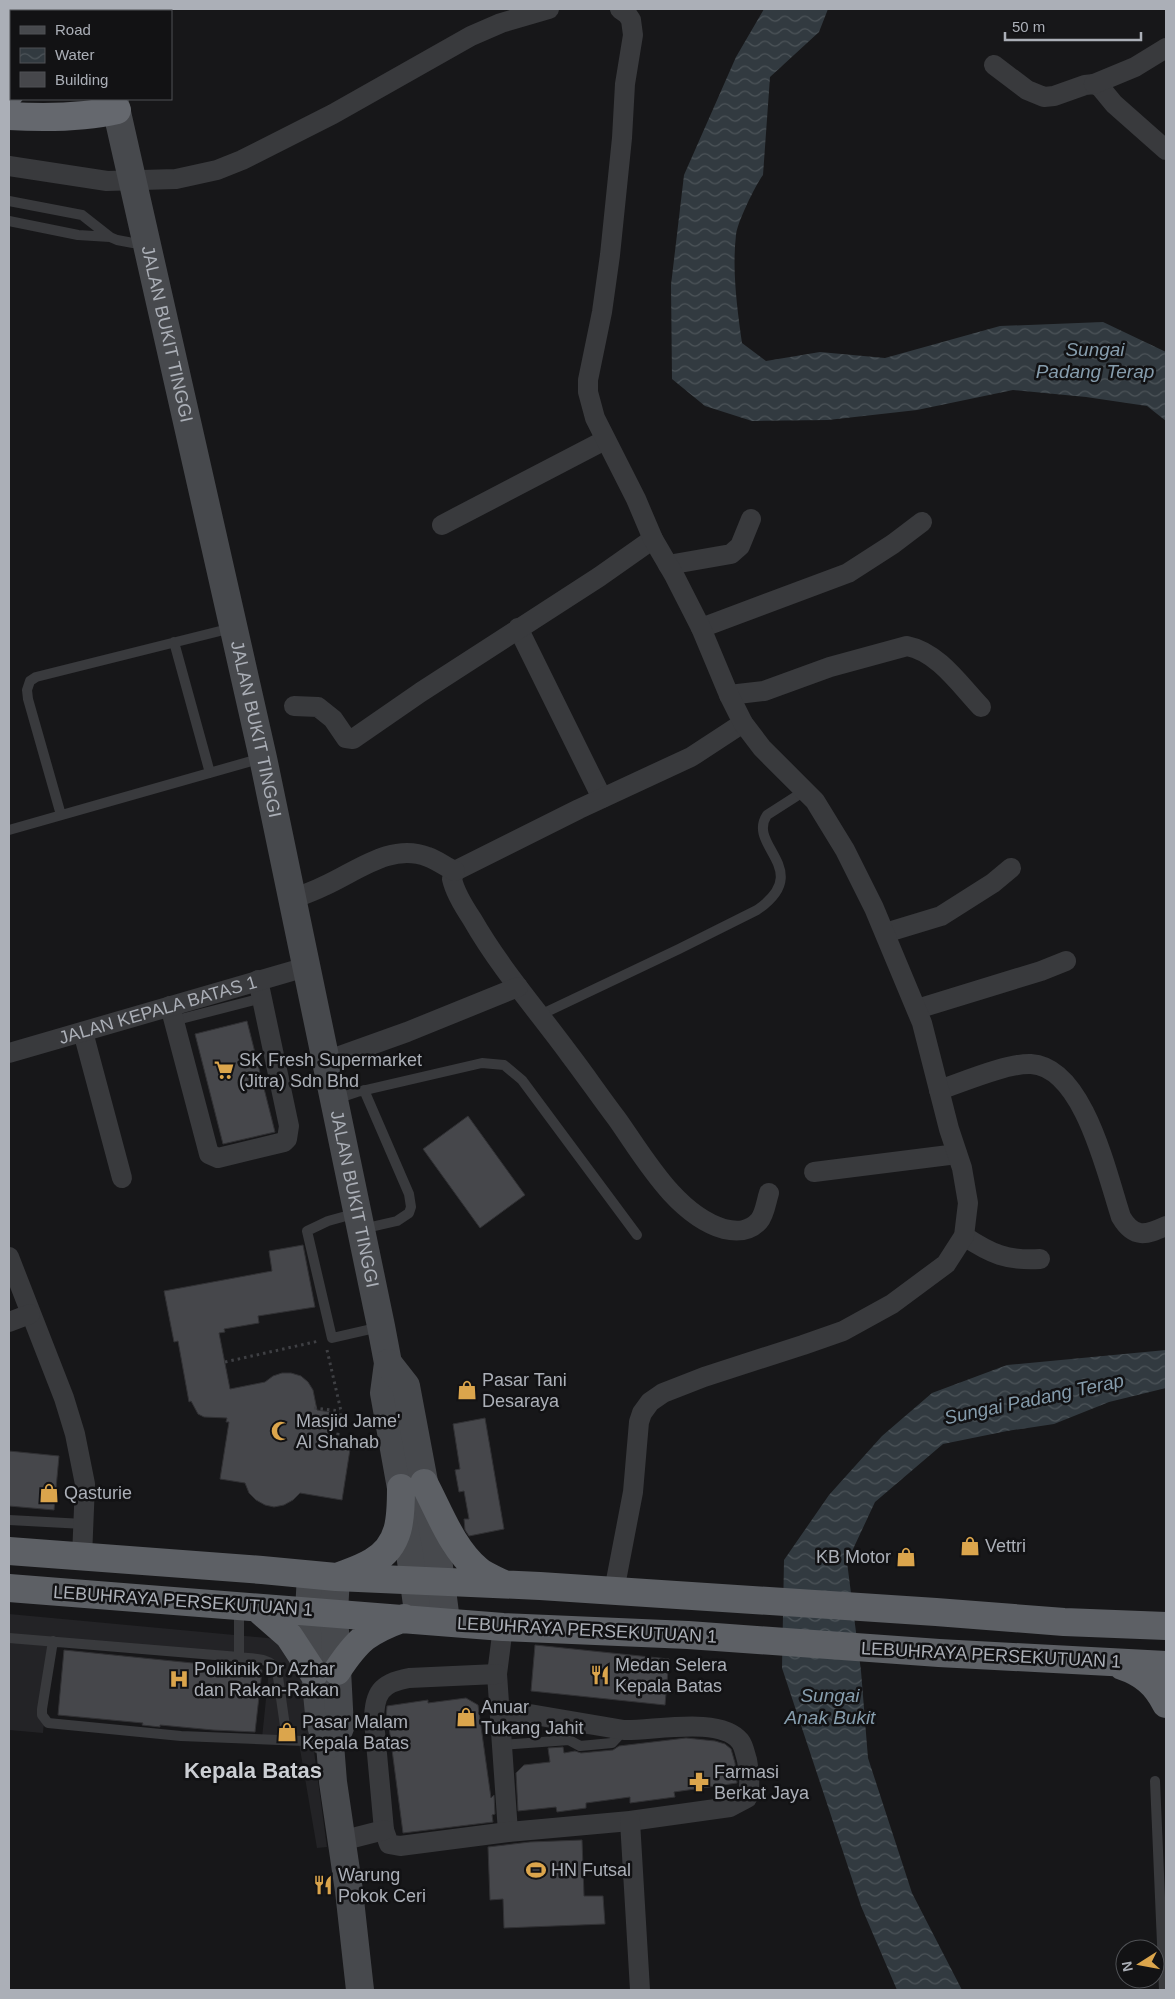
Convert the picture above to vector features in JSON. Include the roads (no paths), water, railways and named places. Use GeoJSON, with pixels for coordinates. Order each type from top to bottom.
{"type":"FeatureCollection","features":[{"type":"Feature","properties":{"kind":"highway"},"geometry":{"type":"LineString","coordinates":[[9,116],[36,117],[96,114],[115,104]]}},
{"type":"Feature","properties":{"kind":"highway"},"geometry":{"type":"LineString","coordinates":[[323,1576],[373,1562],[394,1542],[400,1517],[413,1485]]}},
{"type":"Feature","properties":{"kind":"highway"},"geometry":{"type":"LineString","coordinates":[[413,1485],[464,1557],[480,1572],[506,1585]]}},
{"type":"Feature","properties":{"kind":"highway","name":"LEBUHRAYA PERSEKUTUAN 1"},"geometry":{"type":"LineString","coordinates":[[9,1551],[323,1576],[614,1591],[1064,1622],[1166,1626]]}},
{"type":"Feature","properties":{"kind":"highway","name":"LEBUHRAYA PERSEKUTUAN 1"},"geometry":{"type":"LineString","coordinates":[[9,1588],[412,1618],[503,1627],[688,1635],[939,1653],[1101,1660],[1166,1665]]}},
{"type":"Feature","properties":{"kind":"highway"},"geometry":{"type":"LineString","coordinates":[[248,1607],[289,1636],[326,1672],[362,1639],[384,1626],[412,1618]]}},
{"type":"Feature","properties":{"kind":"highway"},"geometry":{"type":"LineString","coordinates":[[1101,1660],[1127,1668],[1144,1676],[1155,1684],[1166,1704]]}},
{"type":"Feature","properties":{"kind":"main road","name":"JALAN BUKIT TINGGI"},"geometry":{"type":"LineString","coordinates":[[115,104],[263,758],[360,1221],[388,1363],[384,1392],[442,1581],[446,1621]]}},
{"type":"Feature","properties":{"kind":"main road","name":"JALAN BUKIT TINGGI"},"geometry":{"type":"LineString","coordinates":[[412,1618],[414,1580],[413,1485]]}},
{"type":"Feature","properties":{"kind":"main road"},"geometry":{"type":"LineString","coordinates":[[323,1576],[322,1612],[326,1672],[340,1728],[330,1750],[360,1990]]}},
{"type":"Feature","properties":{"kind":"street"},"geometry":{"type":"LineString","coordinates":[[9,166],[107,181],[183,178],[217,170],[333,114],[471,36],[501,23],[549,9]]}},
{"type":"Feature","properties":{"kind":"street"},"geometry":{"type":"LineString","coordinates":[[614,1591],[633,1492],[639,1422],[642,1413],[650,1402],[656,1397],[687,1383],[843,1331],[892,1304],[946,1264],[964,1236],[968,1203],[964,1179],[917,1009],[885,933],[834,829],[806,790],[762,748],[744,724],[701,628],[653,539],[636,499],[605,440],[592,409],[588,392],[610,255],[622,138],[625,84],[633,35],[631,12]]}},
{"type":"Feature","properties":{"kind":"street"},"geometry":{"type":"LineString","coordinates":[[994,66],[1027,90],[1044,97],[1054,96],[1085,85],[1094,84],[1135,66],[1166,48]]}},
{"type":"Feature","properties":{"kind":"street"},"geometry":{"type":"LineString","coordinates":[[1094,84],[1100,87],[1118,109],[1166,150]]}},
{"type":"Feature","properties":{"kind":"street"},"geometry":{"type":"LineString","coordinates":[[442,525],[605,440]]}},
{"type":"Feature","properties":{"kind":"street"},"geometry":{"type":"LineString","coordinates":[[668,565],[731,554],[740,546],[751,519]]}},
{"type":"Feature","properties":{"kind":"street"},"geometry":{"type":"LineString","coordinates":[[701,628],[848,573],[893,544],[922,522]]}},
{"type":"Feature","properties":{"kind":"street"},"geometry":{"type":"LineString","coordinates":[[294,706],[318,707],[333,719],[346,738],[353,739],[518,628],[599,577],[653,539]]}},
{"type":"Feature","properties":{"kind":"street"},"geometry":{"type":"LineString","coordinates":[[518,628],[602,798]]}},
{"type":"Feature","properties":{"kind":"street"},"geometry":{"type":"LineString","coordinates":[[729,694],[764,691],[839,665],[907,646],[917,648],[938,662],[981,707]]}},
{"type":"Feature","properties":{"kind":"street"},"geometry":{"type":"LineString","coordinates":[[744,724],[691,756],[455,871],[452,879],[453,885],[463,904],[489,947],[656,1174],[686,1206],[716,1226],[738,1232],[744,1231],[758,1222],[763,1215],[769,1193]]}},
{"type":"Feature","properties":{"kind":"street"},"geometry":{"type":"LineString","coordinates":[[292,899],[324,887],[358,868],[391,855],[403,853],[427,856],[455,871]]}},
{"type":"Feature","properties":{"kind":"street"},"geometry":{"type":"LineString","coordinates":[[885,933],[941,916],[1011,868]]}},
{"type":"Feature","properties":{"kind":"street"},"geometry":{"type":"LineString","coordinates":[[917,1009],[1041,971],[1066,960]]}},
{"type":"Feature","properties":{"kind":"street","name":"JALAN KEPALA BATAS 1"},"geometry":{"type":"LineString","coordinates":[[9,1053],[83,1032],[172,1013],[260,989],[306,967]]}},
{"type":"Feature","properties":{"kind":"street"},"geometry":{"type":"LineString","coordinates":[[326,1061],[407,1032],[518,987]]}},
{"type":"Feature","properties":{"kind":"street"},"geometry":{"type":"LineString","coordinates":[[172,1013],[208,1154],[218,1158],[284,1142],[287,1139],[289,1126],[260,989]]}},
{"type":"Feature","properties":{"kind":"street"},"geometry":{"type":"LineString","coordinates":[[83,1032],[122,1178]]}},
{"type":"Feature","properties":{"kind":"street"},"geometry":{"type":"LineString","coordinates":[[939,1090],[994,1072],[1028,1064],[1041,1065],[1051,1070],[1061,1078],[1079,1100],[1092,1129],[1121,1217],[1126,1226],[1134,1233],[1144,1234],[1166,1226]]}},
{"type":"Feature","properties":{"kind":"street"},"geometry":{"type":"LineString","coordinates":[[814,1172],[957,1154]]}},
{"type":"Feature","properties":{"kind":"street"},"geometry":{"type":"LineString","coordinates":[[964,1236],[993,1254],[1021,1260],[1040,1259]]}},
{"type":"Feature","properties":{"kind":"street"},"geometry":{"type":"LineString","coordinates":[[9,1257],[64,1398],[75,1434],[85,1484],[82,1557]]}},
{"type":"Feature","properties":{"kind":"street"},"geometry":{"type":"LineString","coordinates":[[9,1322],[30,1314]]}},
{"type":"Feature","properties":{"kind":"street"},"geometry":{"type":"LineString","coordinates":[[503,1627],[497,1674],[508,1832]]}},
{"type":"Feature","properties":{"kind":"street"},"geometry":{"type":"LineString","coordinates":[[497,1674],[395,1680],[379,1692],[374,1703],[374,1721],[384,1830],[389,1844],[394,1846],[508,1832],[630,1821],[730,1807],[747,1798],[749,1792],[749,1768],[741,1742],[730,1734],[717,1729],[698,1727],[644,1731],[624,1730],[499,1709]]}},
{"type":"Feature","properties":{"kind":"street"},"geometry":{"type":"LineString","coordinates":[[630,1821],[640,1990]]}},
{"type":"Feature","properties":{"kind":"street"},"geometry":{"type":"LineString","coordinates":[[341,1841],[384,1830]]}},
{"type":"Feature","properties":{"kind":"lane"},"geometry":{"type":"LineString","coordinates":[[9,201],[82,215],[110,237]]}},
{"type":"Feature","properties":{"kind":"lane"},"geometry":{"type":"LineString","coordinates":[[9,221],[78,235],[110,237],[133,243],[147,242]]}},
{"type":"Feature","properties":{"kind":"lane"},"geometry":{"type":"LineString","coordinates":[[61,815],[28,699],[28,684],[30,681],[36,677],[234,628]]}},
{"type":"Feature","properties":{"kind":"lane"},"geometry":{"type":"LineString","coordinates":[[174,642],[210,773]]}},
{"type":"Feature","properties":{"kind":"lane"},"geometry":{"type":"LineString","coordinates":[[9,830],[263,758]]}},
{"type":"Feature","properties":{"kind":"lane"},"geometry":{"type":"LineString","coordinates":[[540,1015],[679,950],[769,902],[778,889],[781,873],[779,864],[763,832],[764,820],[767,815],[806,790]]}},
{"type":"Feature","properties":{"kind":"lane"},"geometry":{"type":"LineString","coordinates":[[334,1099],[364,1090],[482,1063],[504,1066],[522,1080],[637,1235]]}},
{"type":"Feature","properties":{"kind":"lane"},"geometry":{"type":"LineString","coordinates":[[364,1090],[409,1194],[411,1206],[409,1213],[397,1221],[328,1220],[307,1231],[328,1339],[381,1326]]}},
{"type":"Feature","properties":{"kind":"lane"},"geometry":{"type":"LineString","coordinates":[[9,1520],[84,1524]]}},
{"type":"Feature","properties":{"kind":"lane"},"geometry":{"type":"LineString","coordinates":[[239,1657],[248,1607]]}},
{"type":"Feature","properties":{"kind":"lane"},"geometry":{"type":"LineString","coordinates":[[9,1638],[268,1661],[274,1664],[279,1680],[287,1740]]}},
{"type":"Feature","properties":{"kind":"lane"},"geometry":{"type":"LineString","coordinates":[[53,1641],[42,1709],[42,1715],[48,1723],[181,1736],[304,1741],[321,1749],[330,1750]]}},
{"type":"Feature","properties":{"kind":"lane"},"geometry":{"type":"LineString","coordinates":[[501,1745],[568,1740],[580,1746],[612,1743],[624,1730]]}},
{"type":"Feature","properties":{"kind":"lane"},"geometry":{"type":"LineString","coordinates":[[1155,1781],[1164,1990]]}},
{"type":"Feature","properties":{"kind":"water","name":"Sungai Padang Terap"},"geometry":{"type":"Polygon","coordinates":[[[764,9],[828,9],[819,32],[770,77],[763,175],[747,205],[736,235],[735,275],[742,343],[766,361],[820,352],[885,358],[1000,326],[1103,322],[1166,352],[1166,421],[1147,406],[1086,397],[1013,390],[917,410],[828,420],[752,421],[705,406],[672,379],[671,285],[684,175],[736,57],[764,9]]]}},
{"type":"Feature","properties":{"kind":"water","name":"Sungai Anak Bukit"},"geometry":{"type":"Polygon","coordinates":[[[1166,1350],[1166,1388],[1109,1402],[1054,1424],[943,1444],[875,1502],[847,1562],[861,1671],[868,1758],[912,1893],[962,1990],[897,1990],[861,1906],[782,1668],[784,1560],[829,1495],[882,1436],[932,1393],[1007,1365],[1166,1350]]]}},
{"type":"Feature","properties":{"kind":"place","name":"SK Fresh Supermarket (Jitra) Sdn Bhd"},"geometry":{"type":"Point","coordinates":[224,1070]}},
{"type":"Feature","properties":{"kind":"place","name":"Pasar Tani Desaraya"},"geometry":{"type":"Point","coordinates":[467,1390]}},
{"type":"Feature","properties":{"kind":"place","name":"Masjid Jame' Al Shahab"},"geometry":{"type":"Point","coordinates":[281,1431]}},
{"type":"Feature","properties":{"kind":"place","name":"Qasturie"},"geometry":{"type":"Point","coordinates":[49,1493]}},
{"type":"Feature","properties":{"kind":"place","name":"Vettri"},"geometry":{"type":"Point","coordinates":[970,1546]}},
{"type":"Feature","properties":{"kind":"place","name":"KB Motor"},"geometry":{"type":"Point","coordinates":[906,1557]}},
{"type":"Feature","properties":{"kind":"place","name":"Medan Selera Kepala Batas"},"geometry":{"type":"Point","coordinates":[600,1675]}},
{"type":"Feature","properties":{"kind":"place","name":"Polikinik Dr Azhar dan Rakan-Rakan"},"geometry":{"type":"Point","coordinates":[179,1679]}},
{"type":"Feature","properties":{"kind":"place","name":"Anuar Tukang Jahit"},"geometry":{"type":"Point","coordinates":[466,1717]}},
{"type":"Feature","properties":{"kind":"place","name":"Pasar Malam Kepala Batas"},"geometry":{"type":"Point","coordinates":[287,1732]}},
{"type":"Feature","properties":{"kind":"place","name":"Farmasi Berkat Jaya"},"geometry":{"type":"Point","coordinates":[699,1782]}},
{"type":"Feature","properties":{"kind":"place","name":"HN Futsal"},"geometry":{"type":"Point","coordinates":[536,1870]}},
{"type":"Feature","properties":{"kind":"place","name":"Warung Pokok Ceri"},"geometry":{"type":"Point","coordinates":[323,1885]}},
{"type":"Feature","properties":{"kind":"district","name":"Kepala Batas"},"geometry":{"type":"Point","coordinates":[253,1770]}}]}
